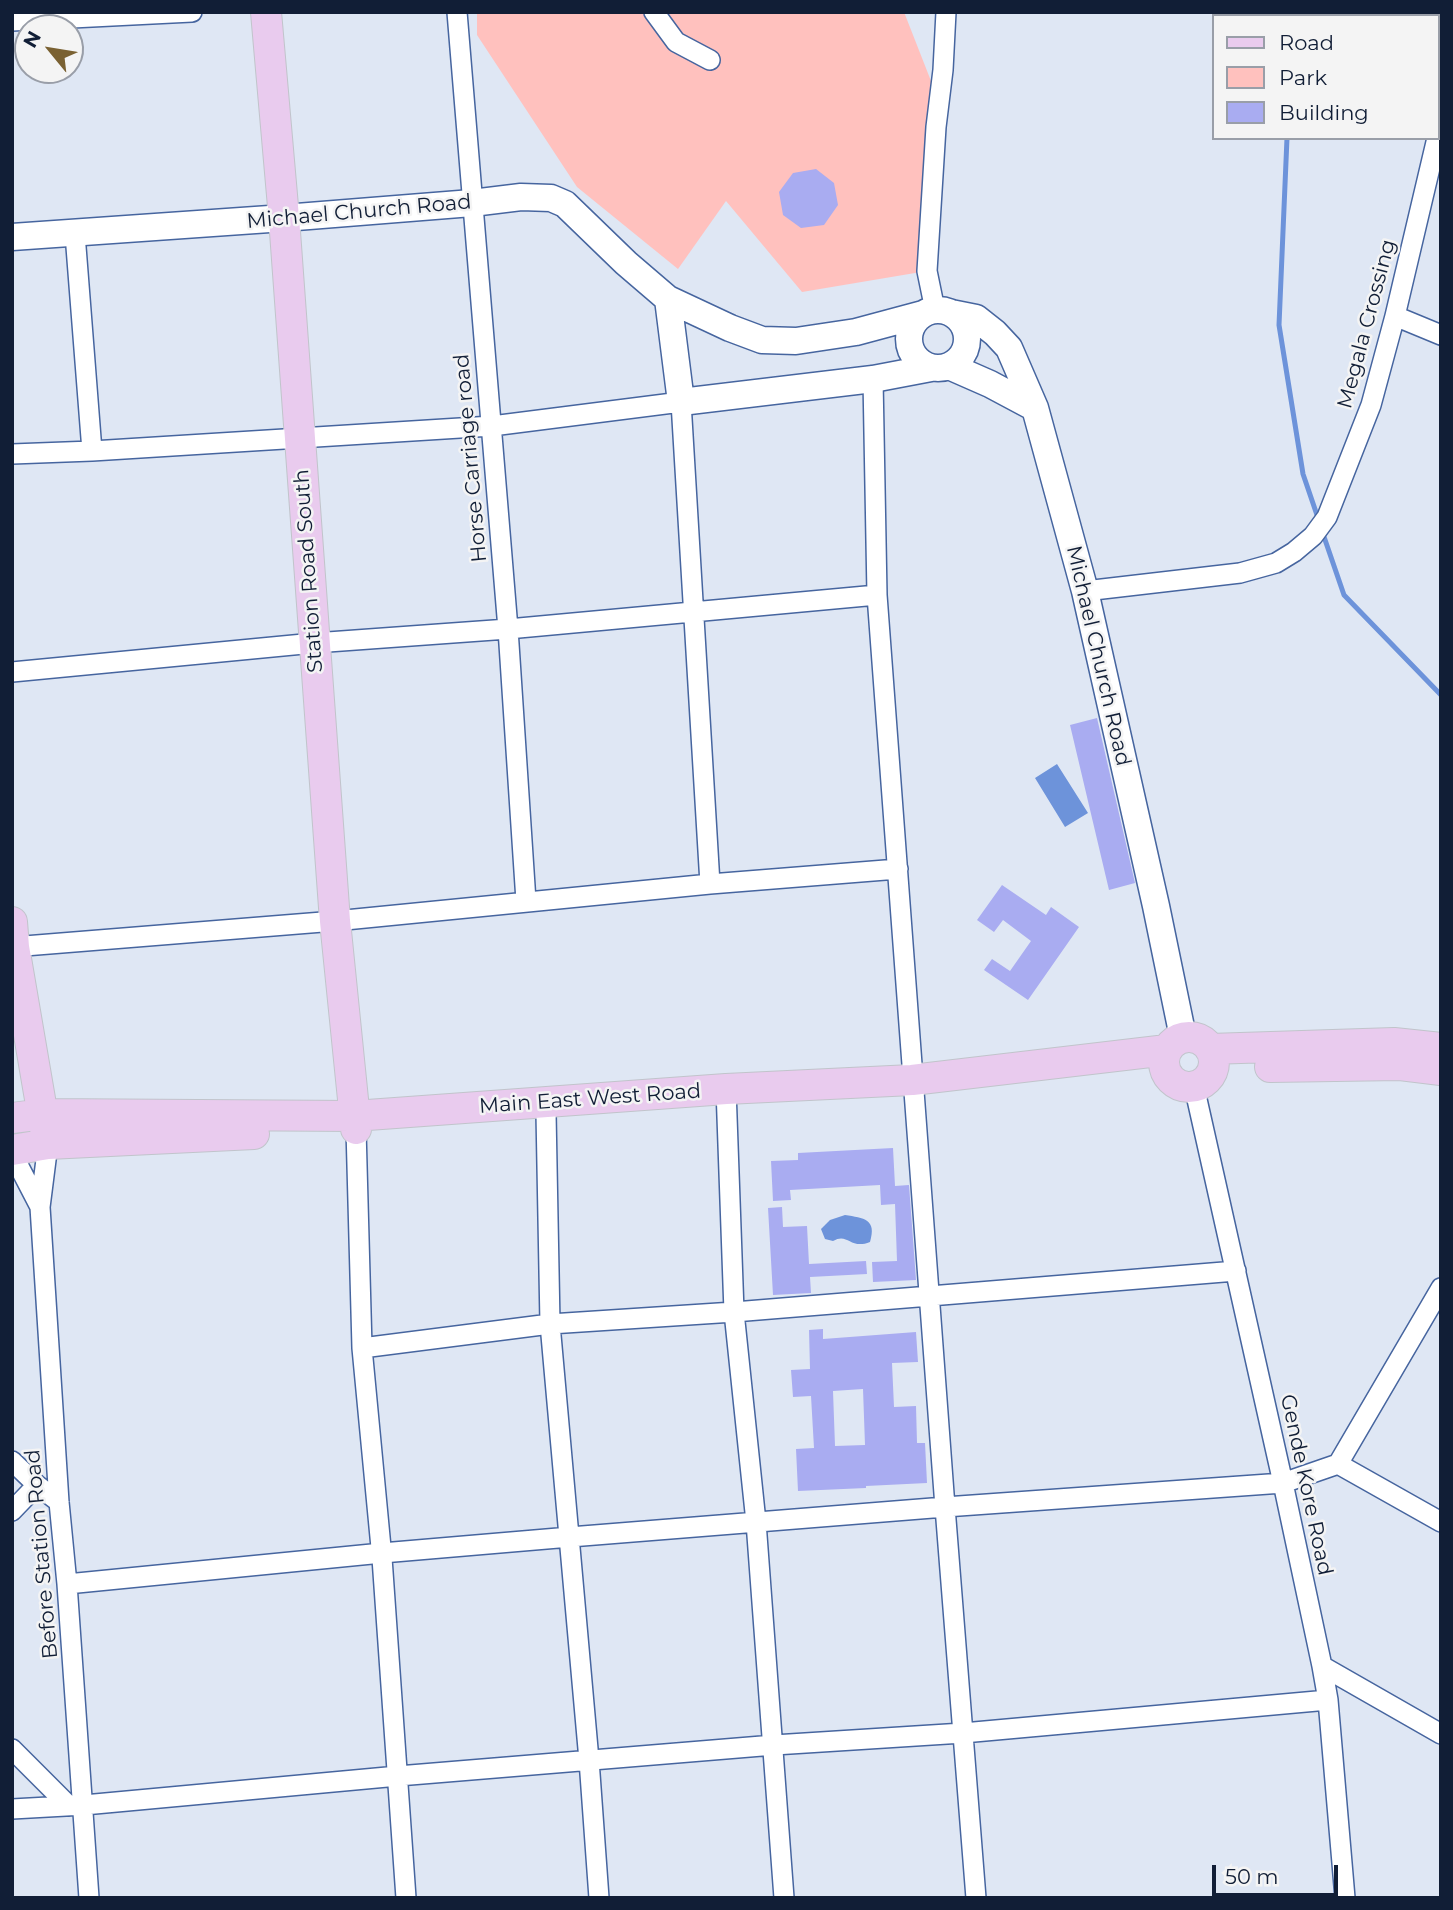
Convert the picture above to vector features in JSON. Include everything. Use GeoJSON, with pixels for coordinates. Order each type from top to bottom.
{"type":"FeatureCollection","features":[{"type":"Feature","properties":{"kind":"main road","name":"Station Road South"},"geometry":{"type":"LineString","coordinates":[[266,12],[284,218],[335,920],[355,1122]]}},
{"type":"Feature","properties":{"kind":"main road","name":"Michael Church Road"},"geometry":{"type":"LineString","coordinates":[[12,237],[284,218],[521,197],[551,198],[565,204],[668,299],[762,340],[796,341],[832,336],[936,312],[976,318],[1009,348],[1035,408],[1085,591],[1156,906],[1171,1053]]}},
{"type":"Feature","properties":{"kind":"main road"},"geometry":{"type":"LineString","coordinates":[[668,299],[681,402],[873,379],[940,367],[960,359],[967,342],[965,328],[960,319],[936,312],[913,324],[909,342],[916,359],[924,365],[940,367],[990,384],[1035,408]]}},
{"type":"Feature","properties":{"kind":"main road"},"geometry":{"type":"LineString","coordinates":[[13,939],[48,1144]]}},
{"type":"Feature","properties":{"kind":"main road"},"geometry":{"type":"LineString","coordinates":[[1206,1067],[1198,1038],[1171,1053],[1168,1076],[1180,1085],[1206,1067],[1394,1042],[1441,1048]]}},
{"type":"Feature","properties":{"kind":"main road","name":"Main East West Road"},"geometry":{"type":"LineString","coordinates":[[12,1152],[48,1144],[726,1096],[913,1086],[1171,1053]]}},
{"type":"Feature","properties":{"kind":"main road"},"geometry":{"type":"LineString","coordinates":[[1299,1056],[1441,1070]]}},
{"type":"Feature","properties":{"kind":"main road","name":"Main East West Road"},"geometry":{"type":"LineString","coordinates":[[12,1118],[43,1114],[355,1122],[545,1113],[726,1096]]}},
{"type":"Feature","properties":{"kind":"street"},"geometry":{"type":"LineString","coordinates":[[12,21],[192,12]]}},
{"type":"Feature","properties":{"kind":"street","name":"Horse Carriage road"},"geometry":{"type":"LineString","coordinates":[[457,12],[508,629],[526,901]]}},
{"type":"Feature","properties":{"kind":"street"},"geometry":{"type":"LineString","coordinates":[[654,12],[676,42],[710,60]]}},
{"type":"Feature","properties":{"kind":"street"},"geometry":{"type":"LineString","coordinates":[[936,312],[927,271],[946,12]]}},
{"type":"Feature","properties":{"kind":"street","name":"Megala Crossing"},"geometry":{"type":"LineString","coordinates":[[1085,591],[1240,573],[1276,563],[1313,536],[1327,517],[1371,405],[1437,140]]}},
{"type":"Feature","properties":{"kind":"street"},"geometry":{"type":"LineString","coordinates":[[75,234],[92,451]]}},
{"type":"Feature","properties":{"kind":"street"},"geometry":{"type":"LineString","coordinates":[[1395,316],[1441,335]]}},
{"type":"Feature","properties":{"kind":"street"},"geometry":{"type":"LineString","coordinates":[[873,379],[877,594],[944,1507],[976,1898]]}},
{"type":"Feature","properties":{"kind":"street"},"geometry":{"type":"LineString","coordinates":[[12,454],[492,425],[681,402],[710,884]]}},
{"type":"Feature","properties":{"kind":"street"},"geometry":{"type":"LineString","coordinates":[[12,672],[877,594]]}},
{"type":"Feature","properties":{"kind":"street"},"geometry":{"type":"LineString","coordinates":[[13,939],[335,920],[898,869]]}},
{"type":"Feature","properties":{"kind":"street","name":"Gende Kore Road"},"geometry":{"type":"LineString","coordinates":[[1206,1067],[1236,1271],[1328,1700],[1345,1898]]}},
{"type":"Feature","properties":{"kind":"street"},"geometry":{"type":"LineString","coordinates":[[726,1096],[734,1312],[756,1522],[784,1898]]}},
{"type":"Feature","properties":{"kind":"street"},"geometry":{"type":"LineString","coordinates":[[545,1113],[550,1324],[590,1760],[599,1898]]}},
{"type":"Feature","properties":{"kind":"street"},"geometry":{"type":"LineString","coordinates":[[355,1122],[362,1348],[382,1553],[406,1898]]}},
{"type":"Feature","properties":{"kind":"street","name":"Before Station Road"},"geometry":{"type":"LineString","coordinates":[[48,1144],[40,1207],[59,1503],[67,1584],[76,1805],[89,1898]]}},
{"type":"Feature","properties":{"kind":"street","name":"Before Station Road"},"geometry":{"type":"LineString","coordinates":[[12,1152],[40,1207]]}},
{"type":"Feature","properties":{"kind":"street"},"geometry":{"type":"LineString","coordinates":[[362,1348],[550,1324],[734,1312],[1236,1271]]}},
{"type":"Feature","properties":{"kind":"street"},"geometry":{"type":"LineString","coordinates":[[67,1584],[570,1537],[1283,1483],[1338,1464],[1441,1288]]}},
{"type":"Feature","properties":{"kind":"street"},"geometry":{"type":"LineString","coordinates":[[12,1461],[59,1503]]}},
{"type":"Feature","properties":{"kind":"street"},"geometry":{"type":"LineString","coordinates":[[1338,1464],[1441,1522]]}},
{"type":"Feature","properties":{"kind":"street"},"geometry":{"type":"LineString","coordinates":[[12,1511],[37,1485]]}},
{"type":"Feature","properties":{"kind":"street"},"geometry":{"type":"LineString","coordinates":[[1321,1666],[1441,1734]]}},
{"type":"Feature","properties":{"kind":"street"},"geometry":{"type":"LineString","coordinates":[[12,1809],[1328,1700]]}},
{"type":"Feature","properties":{"kind":"street"},"geometry":{"type":"LineString","coordinates":[[12,1749],[76,1805]]}},
{"type":"Feature","properties":{"kind":"green space"},"geometry":{"type":"Polygon","coordinates":[[[477,12],[904,12],[940,104],[927,271],[802,292],[726,201],[678,269],[577,187],[477,35],[477,12]]]}},
{"type":"Feature","properties":{"kind":"water"},"geometry":{"type":"Polygon","coordinates":[[[1057,764],[1088,813],[1065,827],[1035,778],[1057,764]]]}},
{"type":"Feature","properties":{"kind":"water"},"geometry":{"type":"Polygon","coordinates":[[[845,1215],[863,1219],[870,1224],[870,1242],[858,1244],[842,1238],[833,1241],[825,1239],[821,1229],[830,1220],[845,1215]]]}},
{"type":"Feature","properties":{"kind":"building"},"geometry":{"type":"Polygon","coordinates":[[[816,169],[834,183],[838,205],[824,225],[801,228],[783,215],[779,192],[793,173],[816,169]]]}},
{"type":"Feature","properties":{"kind":"building"},"geometry":{"type":"Polygon","coordinates":[[[1097,718],[1135,883],[1109,890],[1070,725],[1097,718]]]}},
{"type":"Feature","properties":{"kind":"building"},"geometry":{"type":"Polygon","coordinates":[[[1002,885],[1046,915],[1051,907],[1079,927],[1028,1000],[984,970],[992,959],[1010,971],[1031,941],[1003,920],[994,932],[977,920],[1002,885]]]}},
{"type":"Feature","properties":{"kind":"building"},"geometry":{"type":"Polygon","coordinates":[[[893,1148],[895,1186],[909,1185],[916,1280],[873,1282],[872,1262],[897,1261],[895,1204],[881,1205],[880,1185],[790,1190],[791,1200],[773,1201],[771,1161],[798,1160],[798,1153],[893,1148]]]}},
{"type":"Feature","properties":{"kind":"building"},"geometry":{"type":"Polygon","coordinates":[[[782,1207],[783,1227],[807,1226],[809,1264],[866,1261],[867,1274],[810,1277],[811,1293],[773,1295],[768,1208],[782,1207]]]}},
{"type":"Feature","properties":{"kind":"building"},"geometry":{"type":"Polygon","coordinates":[[[823,1329],[823,1339],[916,1332],[918,1362],[892,1363],[894,1407],[916,1406],[917,1443],[925,1443],[927,1483],[798,1491],[796,1449],[814,1448],[811,1396],[793,1397],[791,1370],[810,1369],[809,1330],[823,1329]],[[863,1389],[833,1391],[835,1446],[865,1445],[863,1389]]]}},
{"type":"Feature","properties":{"kind":"waterway"},"geometry":{"type":"LineString","coordinates":[[1287,140],[1279,325],[1303,474],[1318,518]]}},
{"type":"Feature","properties":{"kind":"waterway"},"geometry":{"type":"LineString","coordinates":[[1322,531],[1344,595],[1441,695]]}}]}
